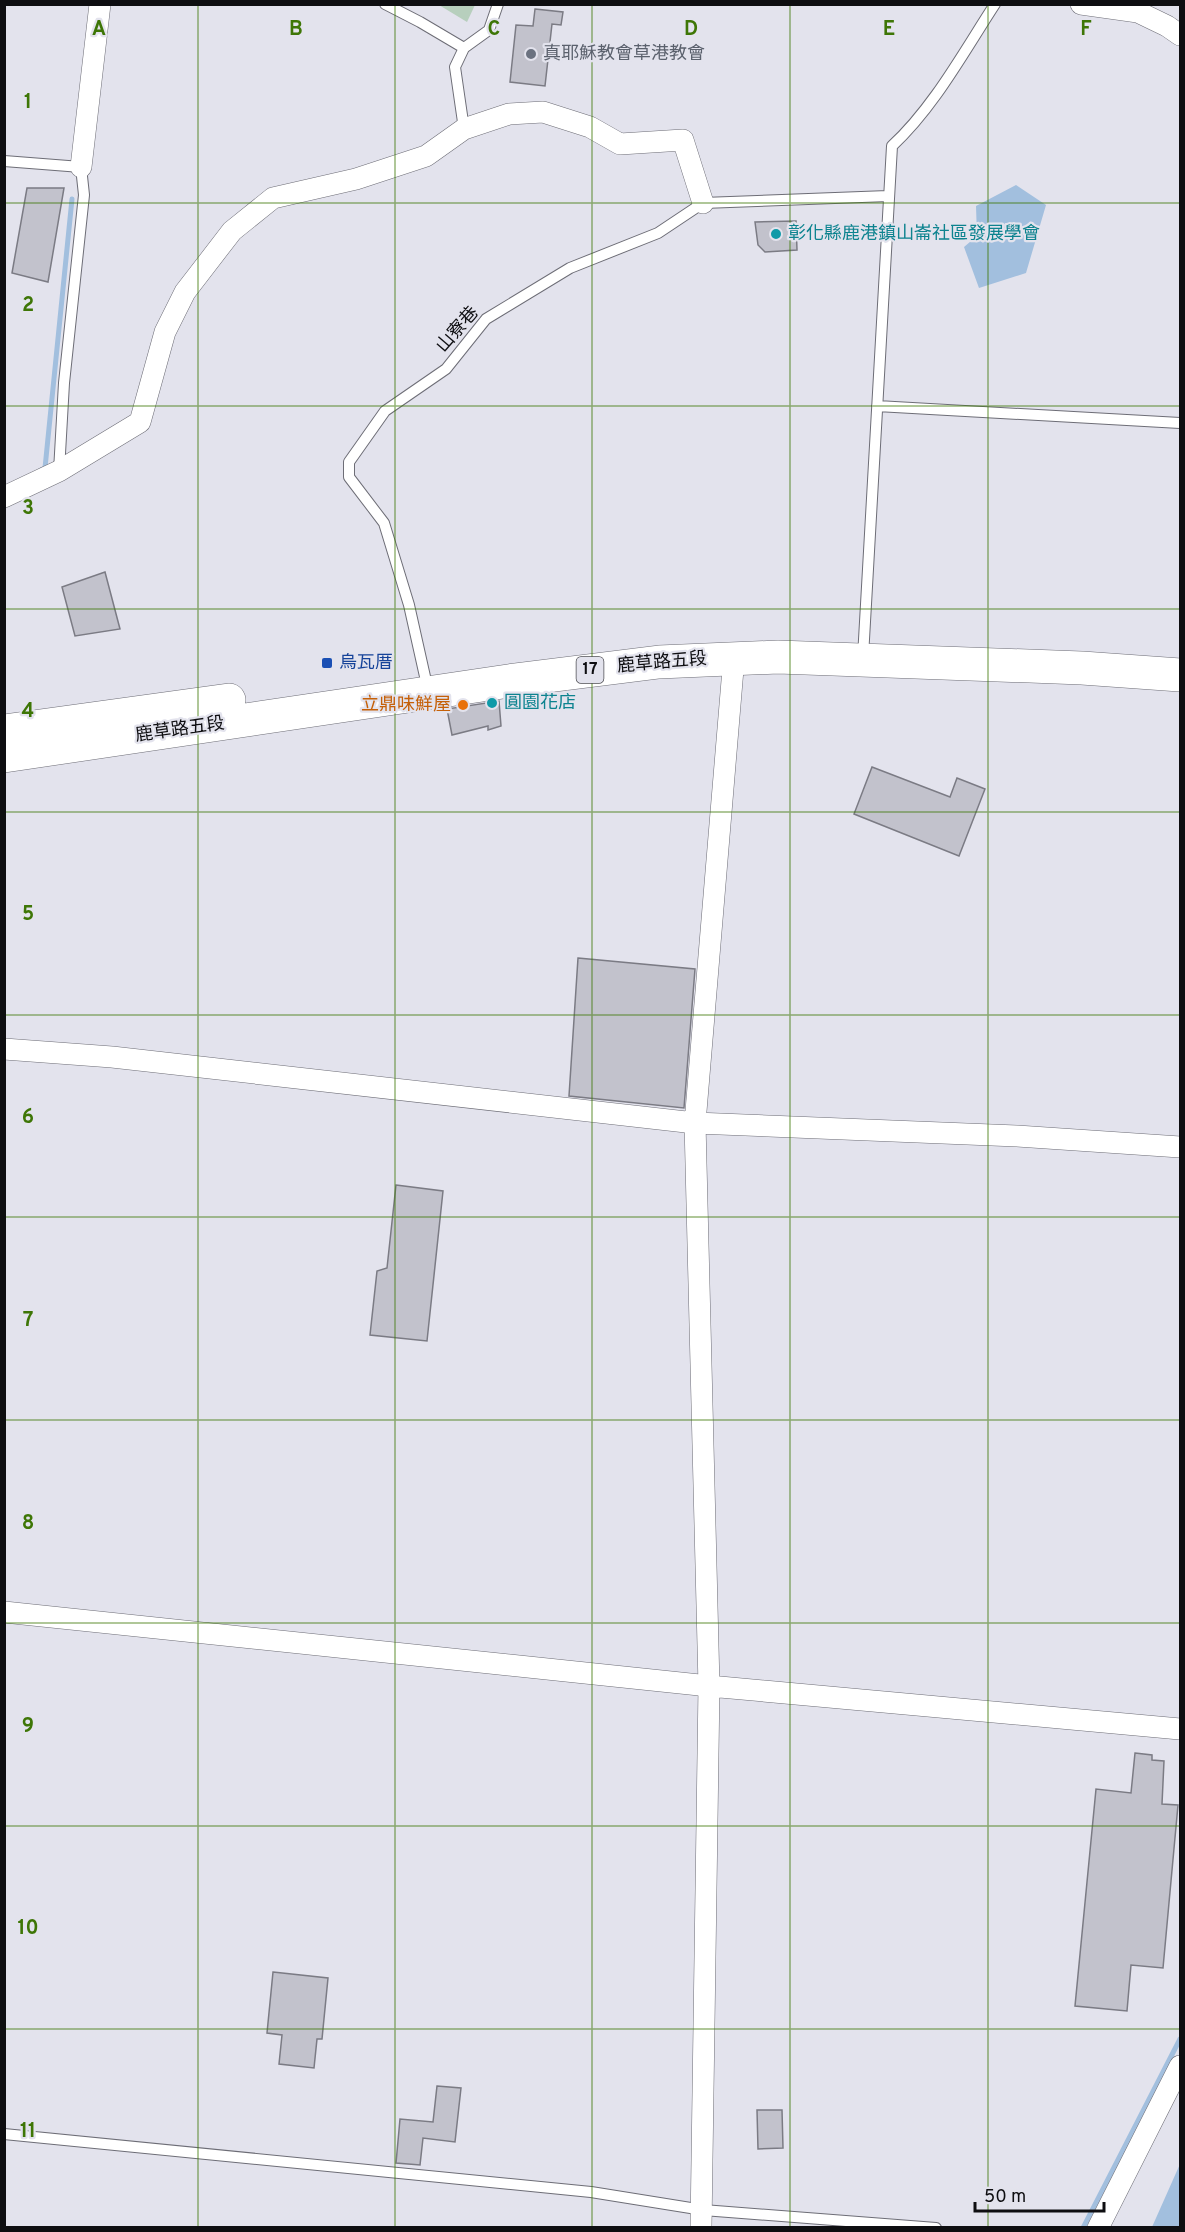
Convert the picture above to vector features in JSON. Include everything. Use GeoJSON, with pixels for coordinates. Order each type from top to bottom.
{"type":"FeatureCollection","features":[{"type":"Feature","properties":{"kind":"main road","name":"鹿草路五段"},"geometry":{"type":"LineString","coordinates":[[4,756],[427,683],[631,643],[685,639],[782,636],[864,649],[1180,675]]}},
{"type":"Feature","properties":{"kind":"main road","name":"鹿草路五段"},"geometry":{"type":"LineString","coordinates":[[4,731],[427,683],[734,657],[778,657],[864,649],[1098,648],[1180,654]]}},
{"type":"Feature","properties":{"kind":"street"},"geometry":{"type":"LineString","coordinates":[[81,167],[100,4]]}},
{"type":"Feature","properties":{"kind":"street"},"geometry":{"type":"LineString","coordinates":[[1082,4],[1138,12],[1180,35]]}},
{"type":"Feature","properties":{"kind":"street"},"geometry":{"type":"LineString","coordinates":[[4,497],[59,471],[140,422],[165,332],[185,292],[232,231],[273,198],[356,179],[426,156],[464,129],[509,114],[543,112],[590,127],[620,144],[683,140],[703,203]]}},
{"type":"Feature","properties":{"kind":"street"},"geometry":{"type":"LineString","coordinates":[[702,2219],[709,1686],[695,1123],[734,657]]}},
{"type":"Feature","properties":{"kind":"street"},"geometry":{"type":"LineString","coordinates":[[4,1049],[112,1057],[695,1123],[1017,1136],[1180,1147]]}},
{"type":"Feature","properties":{"kind":"street"},"geometry":{"type":"LineString","coordinates":[[4,1612],[709,1686],[1180,1729]]}},
{"type":"Feature","properties":{"kind":"street"},"geometry":{"type":"LineString","coordinates":[[1098,2228],[1180,2066]]}},
{"type":"Feature","properties":{"kind":"lane"},"geometry":{"type":"LineString","coordinates":[[385,4],[464,48]]}},
{"type":"Feature","properties":{"kind":"lane"},"geometry":{"type":"LineString","coordinates":[[464,129],[456,68],[464,48],[489,30],[498,4]]}},
{"type":"Feature","properties":{"kind":"lane"},"geometry":{"type":"LineString","coordinates":[[864,649],[892,146],[926,108],[995,4]]}},
{"type":"Feature","properties":{"kind":"lane"},"geometry":{"type":"LineString","coordinates":[[4,161],[81,167],[84,195],[64,383],[59,471]]}},
{"type":"Feature","properties":{"kind":"lane"},"geometry":{"type":"LineString","coordinates":[[703,203],[888,196]]}},
{"type":"Feature","properties":{"kind":"lane","name":"山寮巷"},"geometry":{"type":"LineString","coordinates":[[427,683],[409,605],[384,523],[350,477],[349,462],[385,411],[446,369],[486,319],[570,268],[658,233],[703,203]]}},
{"type":"Feature","properties":{"kind":"lane"},"geometry":{"type":"LineString","coordinates":[[878,406],[1180,423]]}},
{"type":"Feature","properties":{"kind":"lane"},"geometry":{"type":"LineString","coordinates":[[4,2134],[591,2192],[702,2219],[936,2228]]}},
{"type":"Feature","properties":{"kind":"green space"},"geometry":{"type":"Polygon","coordinates":[[[439,5],[475,5],[467,22],[439,5]]]}},
{"type":"Feature","properties":{"kind":"water"},"geometry":{"type":"Polygon","coordinates":[[[1016,185],[1046,205],[1026,273],[979,288],[964,247],[977,236],[976,206],[1016,185]]]}},
{"type":"Feature","properties":{"kind":"water"},"geometry":{"type":"Polygon","coordinates":[[[1180,2164],[1180,2227],[1152,2227],[1180,2164]]]}},
{"type":"Feature","properties":{"kind":"building","name":"真耶穌教會草港教會"},"geometry":{"type":"Polygon","coordinates":[[[535,9],[563,12],[561,25],[552,24],[545,86],[510,82],[516,25],[533,26],[535,9]]]}},
{"type":"Feature","properties":{"kind":"building"},"geometry":{"type":"Polygon","coordinates":[[[27,188],[64,188],[48,282],[12,273],[27,188]]]}},
{"type":"Feature","properties":{"kind":"building","name":"彰化縣鹿港鎮山崙社區發展學會"},"geometry":{"type":"Polygon","coordinates":[[[796,221],[797,250],[765,252],[758,245],[755,222],[796,221]]]}},
{"type":"Feature","properties":{"kind":"building"},"geometry":{"type":"Polygon","coordinates":[[[105,572],[120,629],[75,636],[62,587],[105,572]]]}},
{"type":"Feature","properties":{"kind":"building"},"geometry":{"type":"Polygon","coordinates":[[[499,701],[501,726],[488,730],[488,726],[452,735],[447,709],[499,701]]]}},
{"type":"Feature","properties":{"kind":"building"},"geometry":{"type":"Polygon","coordinates":[[[872,767],[950,797],[957,778],[985,789],[959,856],[854,814],[872,767]]]}},
{"type":"Feature","properties":{"kind":"building"},"geometry":{"type":"Polygon","coordinates":[[[578,958],[695,969],[684,1108],[569,1096],[578,958]]]}},
{"type":"Feature","properties":{"kind":"building"},"geometry":{"type":"Polygon","coordinates":[[[396,1185],[443,1191],[427,1341],[370,1335],[377,1271],[387,1268],[396,1185]]]}},
{"type":"Feature","properties":{"kind":"building"},"geometry":{"type":"Polygon","coordinates":[[[1135,1753],[1152,1755],[1152,1760],[1164,1761],[1162,1804],[1178,1805],[1163,1968],[1131,1965],[1127,2011],[1075,2006],[1096,1789],[1131,1793],[1135,1753]]]}},
{"type":"Feature","properties":{"kind":"building"},"geometry":{"type":"Polygon","coordinates":[[[273,1972],[328,1978],[322,2039],[317,2039],[314,2068],[279,2064],[282,2035],[267,2033],[273,1972]]]}},
{"type":"Feature","properties":{"kind":"building"},"geometry":{"type":"Polygon","coordinates":[[[437,2086],[461,2088],[455,2142],[423,2138],[420,2165],[396,2163],[400,2119],[433,2122],[437,2086]]]}},
{"type":"Feature","properties":{"kind":"building"},"geometry":{"type":"Polygon","coordinates":[[[757,2110],[782,2110],[783,2148],[758,2149],[757,2110]]]}},
{"type":"Feature","properties":{"kind":"waterway"},"geometry":{"type":"LineString","coordinates":[[41,470],[45,468],[72,199]]}},
{"type":"Feature","properties":{"kind":"waterway"},"geometry":{"type":"LineString","coordinates":[[1083,2228],[1180,2039]]}},
{"type":"Feature","properties":{"kind":"place","name":"真耶穌教會草港教會"},"geometry":{"type":"Point","coordinates":[531,54]}},
{"type":"Feature","properties":{"kind":"place","name":"彰化縣鹿港鎮山崙社區發展學會"},"geometry":{"type":"Point","coordinates":[776,234]}},
{"type":"Feature","properties":{"kind":"place","name":"烏瓦厝"},"geometry":{"type":"Point","coordinates":[327,663]}},
{"type":"Feature","properties":{"kind":"place","name":"圓園花店"},"geometry":{"type":"Point","coordinates":[492,703]}},
{"type":"Feature","properties":{"kind":"place","name":"立鼎味鮮屋"},"geometry":{"type":"Point","coordinates":[463,705]}}]}
